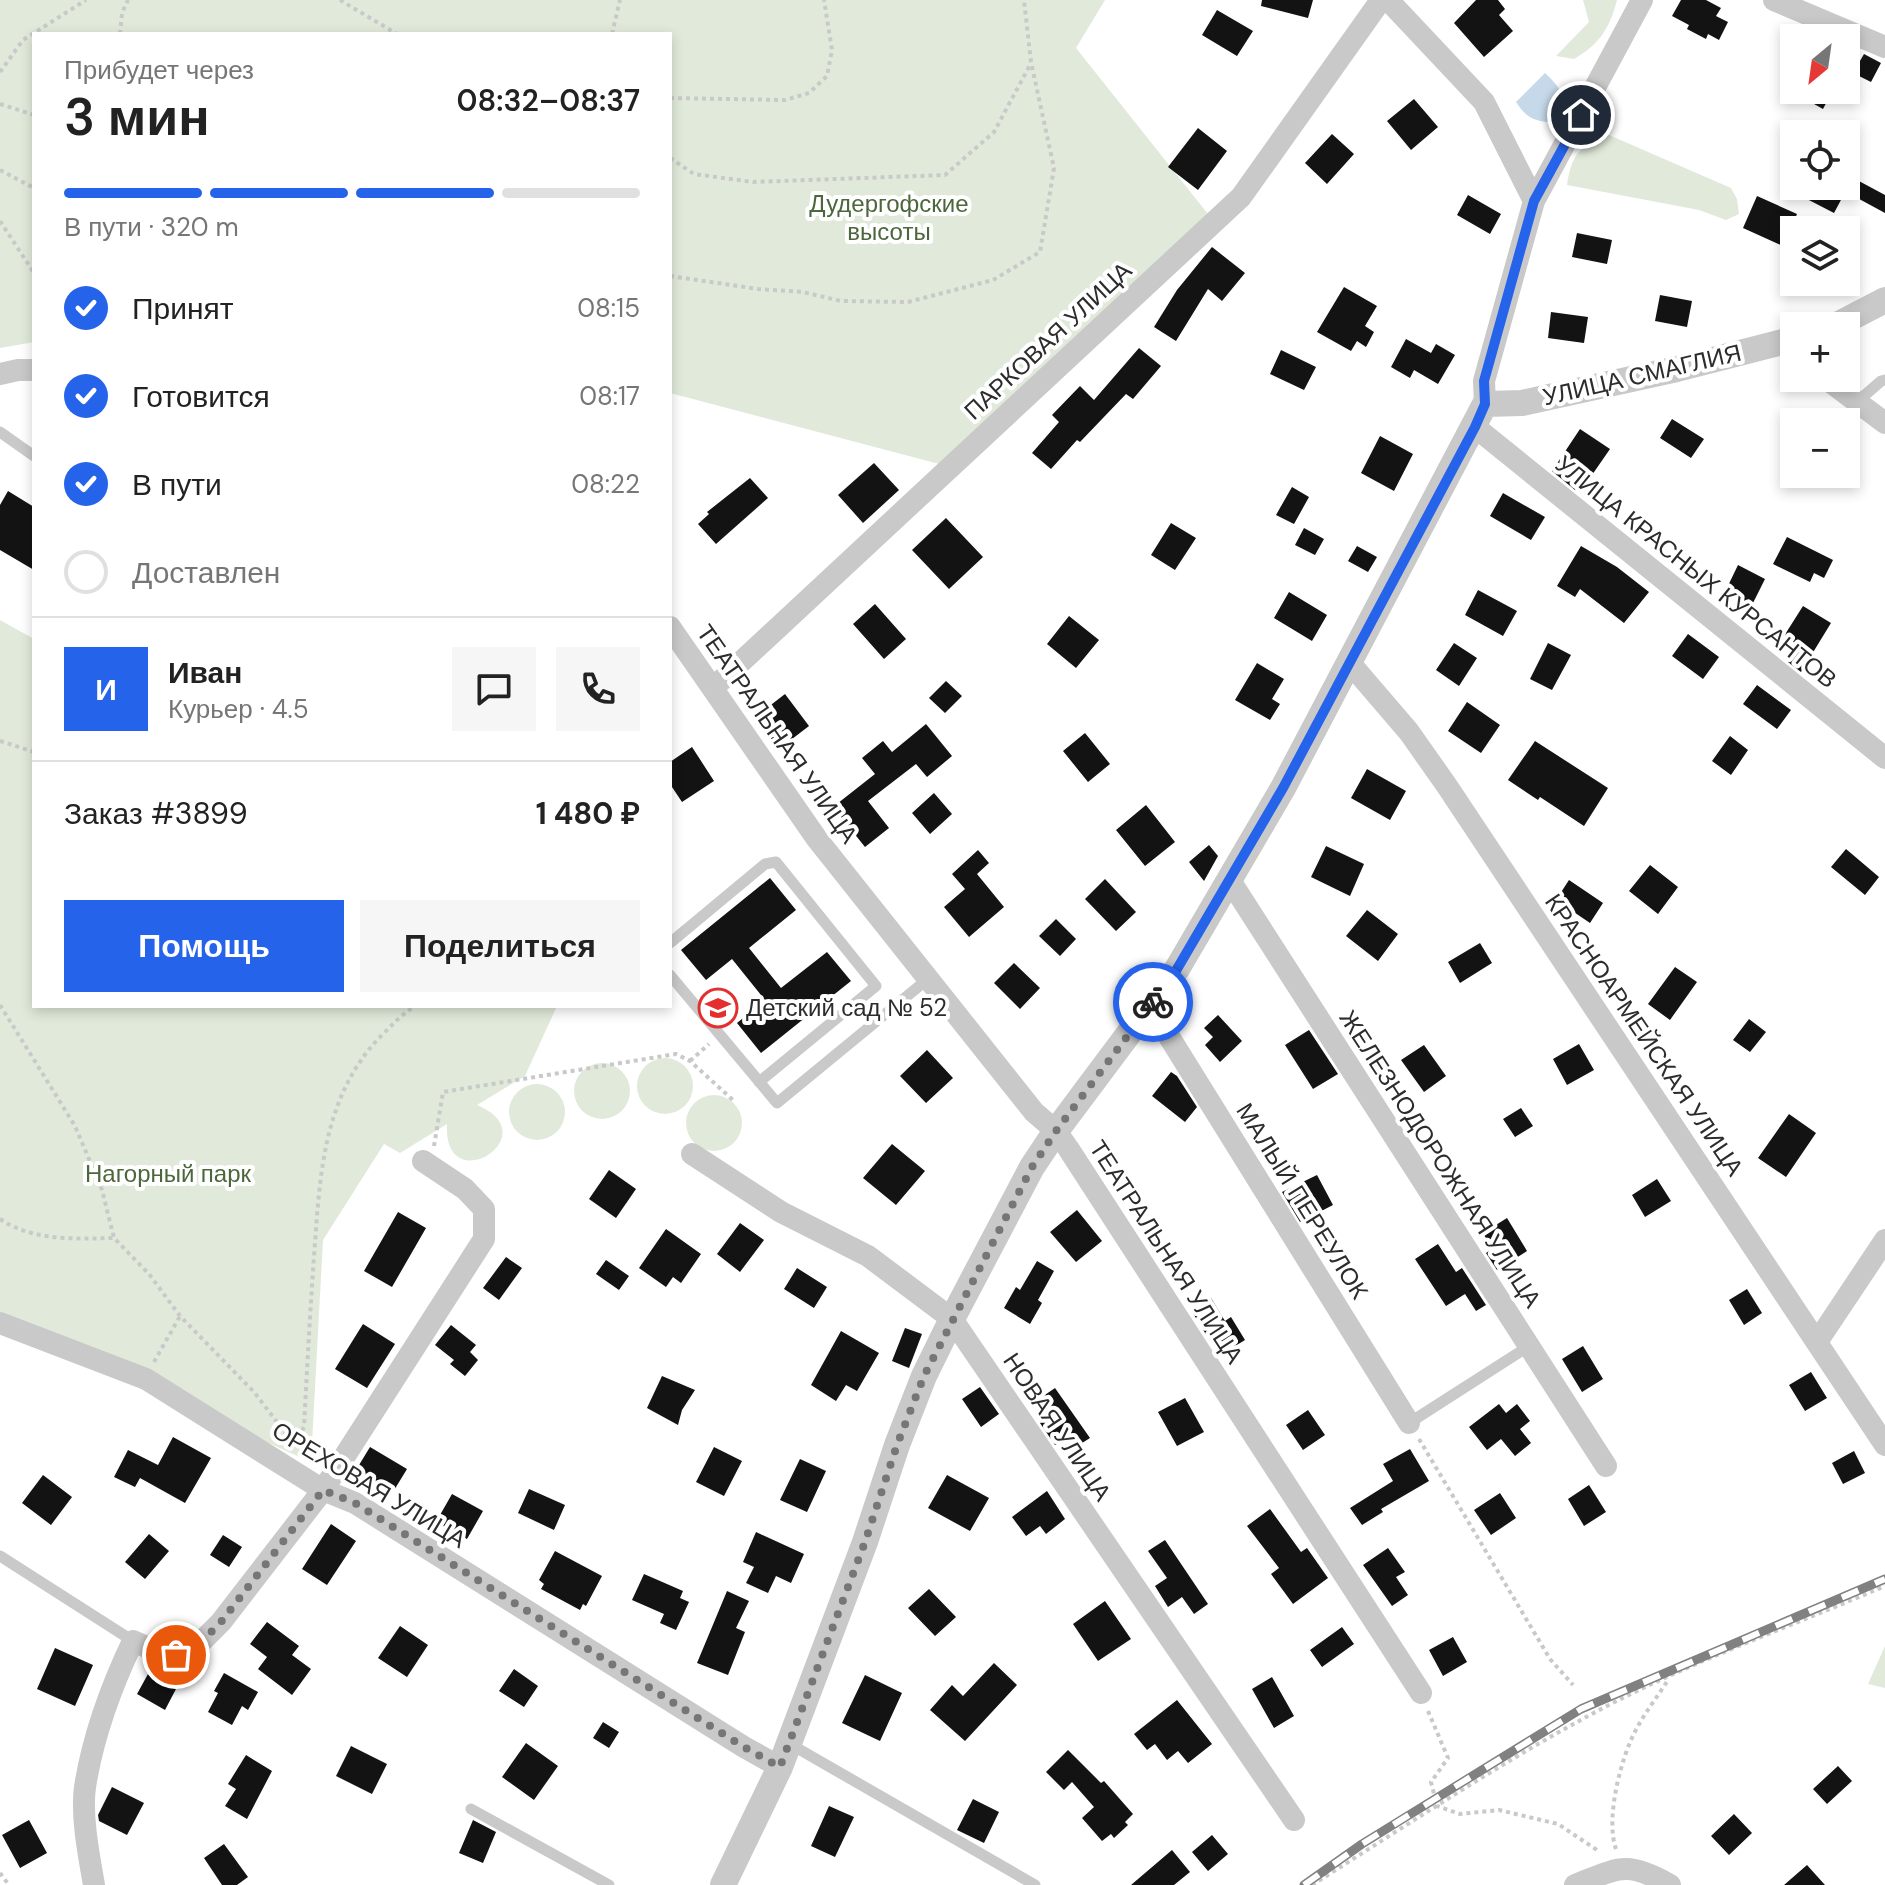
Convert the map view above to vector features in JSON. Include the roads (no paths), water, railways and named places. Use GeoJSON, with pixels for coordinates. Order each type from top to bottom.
{"type":"FeatureCollection","features":[{"type":"Feature","properties":{"kind":"street","name":"ПАРКОВАЯ УЛИЦА"},"geometry":{"type":"LineString","coordinates":[[713,688],[1241,197],[1381,0]]}},
{"type":"Feature","properties":{"kind":"street"},"geometry":{"type":"LineString","coordinates":[[1388,0],[1484,102],[1534,201]]}},
{"type":"Feature","properties":{"kind":"street"},"geometry":{"type":"LineString","coordinates":[[723,1885],[785,1756],[924,1376],[1032,1167],[1177,969],[1283,788],[1480,415],[1484,381],[1534,201],[1642,0]]}},
{"type":"Feature","properties":{"kind":"street"},"geometry":{"type":"LineString","coordinates":[[1774,0],[1885,47]]}},
{"type":"Feature","properties":{"kind":"street"},"geometry":{"type":"LineString","coordinates":[[1860,313],[1885,300]]}},
{"type":"Feature","properties":{"kind":"street","name":"УЛИЦА СМАГЛИЯ"},"geometry":{"type":"LineString","coordinates":[[1480,415],[1780,346]]}},
{"type":"Feature","properties":{"kind":"street"},"geometry":{"type":"LineString","coordinates":[[0,374],[32,370]]}},
{"type":"Feature","properties":{"kind":"street"},"geometry":{"type":"LineString","coordinates":[[1844,392],[1885,423]]}},
{"type":"Feature","properties":{"kind":"street","name":"УЛИЦА КРАСНЫХ КУРСАНТОВ"},"geometry":{"type":"LineString","coordinates":[[1480,415],[1885,758]]}},
{"type":"Feature","properties":{"kind":"street","name":"ТЕАТРАЛЬНАЯ УЛИЦА"},"geometry":{"type":"LineString","coordinates":[[672,630],[817,839],[1034,1112],[1056,1131],[1421,1693]]}},
{"type":"Feature","properties":{"kind":"street","name":"КРАСНОАРМЕЙСКАЯ УЛИЦА"},"geometry":{"type":"LineString","coordinates":[[1349,662],[1409,732],[1447,786],[1885,1445]]}},
{"type":"Feature","properties":{"kind":"street","name":"ЖЕЛЕЗНОДОРОЖНАЯ УЛИЦА"},"geometry":{"type":"LineString","coordinates":[[1229,879],[1606,1466]]}},
{"type":"Feature","properties":{"kind":"street","name":"МАЛЫЙ ПЕРЕУЛОК"},"geometry":{"type":"LineString","coordinates":[[1150,1006],[1409,1423]]}},
{"type":"Feature","properties":{"kind":"street","name":"НОВАЯ УЛИЦА"},"geometry":{"type":"LineString","coordinates":[[692,1154],[781,1212],[868,1256],[952,1319],[1294,1820]]}},
{"type":"Feature","properties":{"kind":"street"},"geometry":{"type":"LineString","coordinates":[[94,1885],[85,1790],[100,1723],[115,1678],[133,1641],[176,1655],[201,1642],[221,1622],[323,1490],[484,1239],[484,1209],[428,1156]]}},
{"type":"Feature","properties":{"kind":"street"},"geometry":{"type":"LineString","coordinates":[[1817,1342],[1885,1240]]}},
{"type":"Feature","properties":{"kind":"street","name":"ОРЕХОВАЯ УЛИЦА"},"geometry":{"type":"LineString","coordinates":[[0,1323],[146,1379],[323,1490],[355,1503],[744,1747],[785,1756]]}},
{"type":"Feature","properties":{"kind":"street"},"geometry":{"type":"LineString","coordinates":[[1575,1885],[1622,1867],[1652,1874],[1670,1885]]}},
{"type":"Feature","properties":{"kind":"lane"},"geometry":{"type":"LineString","coordinates":[[1857,402],[1885,380]]}},
{"type":"Feature","properties":{"kind":"lane"},"geometry":{"type":"LineString","coordinates":[[0,432],[32,455]]}},
{"type":"Feature","properties":{"kind":"lane"},"geometry":{"type":"LineString","coordinates":[[672,941],[765,864],[776,862],[876,986],[759,1082]]}},
{"type":"Feature","properties":{"kind":"lane"},"geometry":{"type":"LineString","coordinates":[[672,977],[777,1103],[929,978]]}},
{"type":"Feature","properties":{"kind":"lane"},"geometry":{"type":"LineString","coordinates":[[1409,1423],[1529,1346]]}},
{"type":"Feature","properties":{"kind":"lane"},"geometry":{"type":"LineString","coordinates":[[0,1556],[133,1641]]}},
{"type":"Feature","properties":{"kind":"lane"},"geometry":{"type":"LineString","coordinates":[[785,1756],[1035,1885]]}},
{"type":"Feature","properties":{"kind":"lane"},"geometry":{"type":"LineString","coordinates":[[471,1809],[609,1885]]}},
{"type":"Feature","properties":{"kind":"water"},"geometry":{"type":"Polygon","coordinates":[[[1545,73],[1557,86],[1563,102],[1561,114],[1547,122],[1528,116],[1516,102],[1545,73]]]}},
{"type":"Feature","properties":{"kind":"railway"},"geometry":{"type":"LineString","coordinates":[[1304,1885],[1362,1844],[1581,1709],[1885,1579]]}},
{"type":"Feature","properties":{"kind":"place","name":"Детский сад № 52"},"geometry":{"type":"Point","coordinates":[718,1008]}},
{"type":"Feature","properties":{"kind":"park label","name":"Дудергофские высоты"},"geometry":{"type":"Point","coordinates":[889,218]}},
{"type":"Feature","properties":{"kind":"park label","name":"Нагорный парк"},"geometry":{"type":"Point","coordinates":[168,1174]}}]}
